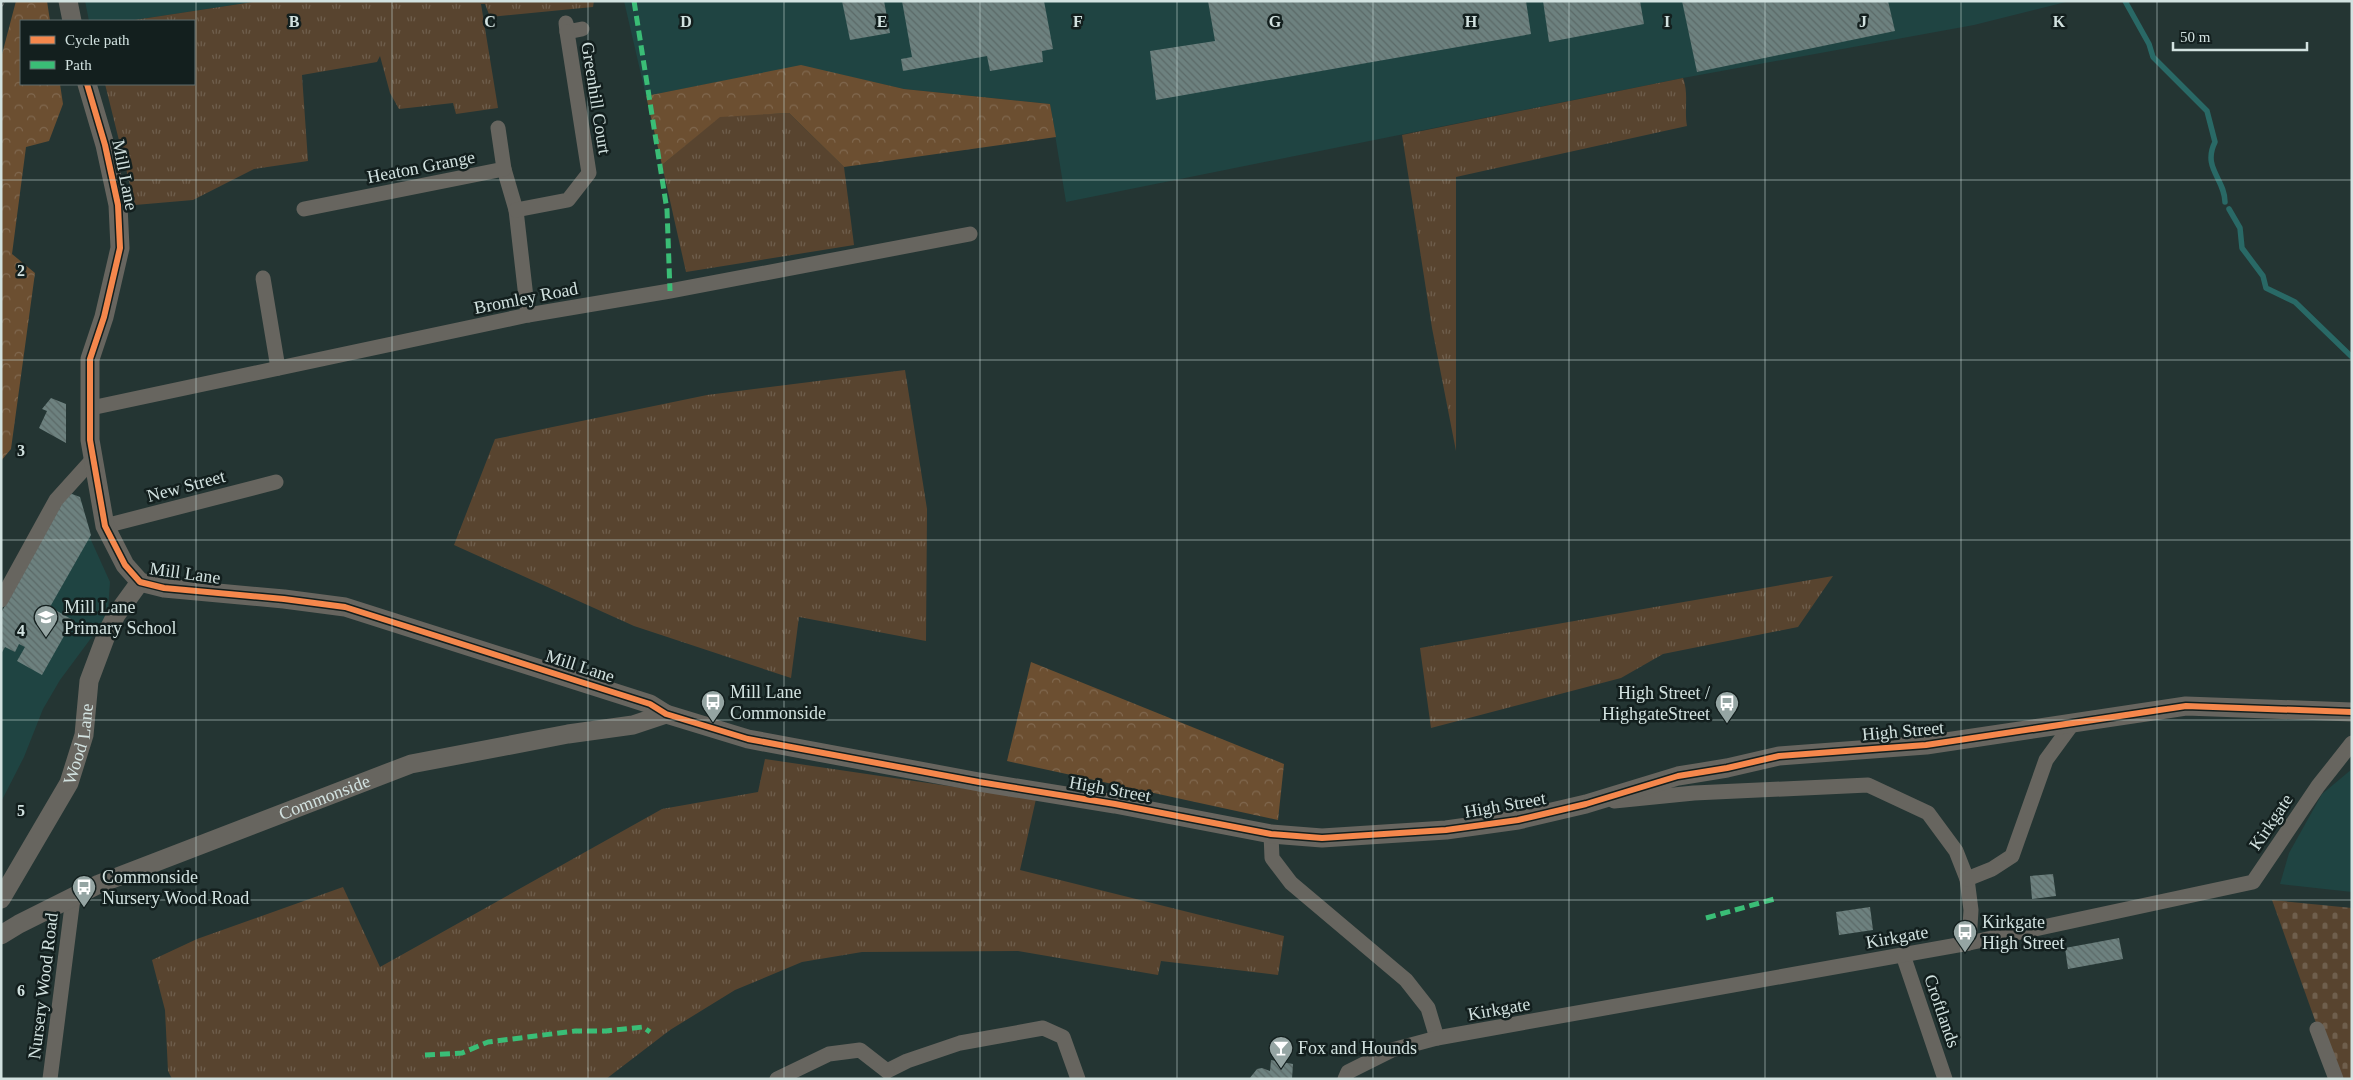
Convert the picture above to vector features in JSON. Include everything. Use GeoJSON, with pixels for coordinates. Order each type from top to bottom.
{"type":"FeatureCollection","features":[{"type":"Feature","properties":{"kind":"street"},"geometry":{"type":"LineString","coordinates":[[68,1],[72,20]]}},
{"type":"Feature","properties":{"kind":"street","name":"Greenhill Court"},"geometry":{"type":"LineString","coordinates":[[516,210],[568,200],[588,173],[571,28]]}},
{"type":"Feature","properties":{"kind":"street","name":"Mill Lane"},"geometry":{"type":"LineString","coordinates":[[87,85],[105,145],[118,205],[120,248],[104,316],[90,358],[90,440],[106,526],[125,566],[140,582],[164,588],[284,599],[345,608],[650,704],[666,714]]}},
{"type":"Feature","properties":{"kind":"street"},"geometry":{"type":"LineString","coordinates":[[498,128],[504,169],[516,210],[528,315]]}},
{"type":"Feature","properties":{"kind":"street","name":"Heaton Grange"},"geometry":{"type":"LineString","coordinates":[[304,209],[504,169]]}},
{"type":"Feature","properties":{"kind":"street","name":"Bromley Road"},"geometry":{"type":"LineString","coordinates":[[91,408],[528,315],[670,292],[970,234]]}},
{"type":"Feature","properties":{"kind":"street"},"geometry":{"type":"LineString","coordinates":[[263,278],[278,368]]}},
{"type":"Feature","properties":{"kind":"street"},"geometry":{"type":"LineString","coordinates":[[1,600],[56,500],[93,459]]}},
{"type":"Feature","properties":{"kind":"street","name":"New Street"},"geometry":{"type":"LineString","coordinates":[[106,526],[276,482]]}},
{"type":"Feature","properties":{"kind":"street","name":"Wood Lane"},"geometry":{"type":"LineString","coordinates":[[1,899],[69,783],[84,735],[89,681],[107,632],[116,615],[140,582]]}},
{"type":"Feature","properties":{"kind":"street","name":"High Street"},"geometry":{"type":"LineString","coordinates":[[666,714],[748,739],[979,782],[1116,804],[1272,834],[1322,838],[1446,830],[1518,820],[1586,804],[1678,776],[1727,768],[1779,756],[1926,745],[2186,706],[2352,712]]}},
{"type":"Feature","properties":{"kind":"street","name":"Commonside"},"geometry":{"type":"LineString","coordinates":[[1,935],[99,884],[412,764],[568,734],[633,725],[666,714]]}},
{"type":"Feature","properties":{"kind":"street"},"geometry":{"type":"LineString","coordinates":[[1967,879],[1992,869],[2012,856],[2046,760],[2074,723]]}},
{"type":"Feature","properties":{"kind":"street","name":"Kirkgate"},"geometry":{"type":"LineString","coordinates":[[1347,1075],[1392,1050],[1437,1038],[1969,943],[2253,882],[2318,786],[2352,743]]}},
{"type":"Feature","properties":{"kind":"street"},"geometry":{"type":"LineString","coordinates":[[1586,804],[1694,793],[1868,785],[1928,813],[1956,851],[1967,879],[1971,910],[1969,943]]}},
{"type":"Feature","properties":{"kind":"street"},"geometry":{"type":"LineString","coordinates":[[1272,834],[1272,858],[1291,883],[1406,980],[1428,1008],[1437,1038]]}},
{"type":"Feature","properties":{"kind":"street","name":"Nursery Wood Road"},"geometry":{"type":"LineString","coordinates":[[50,1079],[73,898]]}},
{"type":"Feature","properties":{"kind":"street","name":"Croftlands"},"geometry":{"type":"LineString","coordinates":[[1903,955],[1945,1079]]}},
{"type":"Feature","properties":{"kind":"street"},"geometry":{"type":"LineString","coordinates":[[777,1079],[829,1054],[860,1050],[886,1075],[907,1061],[960,1043],[1043,1028],[1063,1037],[1078,1079]]}},
{"type":"Feature","properties":{"kind":"street"},"geometry":{"type":"LineString","coordinates":[[2317,1029],[2336,1079]]}},
{"type":"Feature","properties":{"kind":"shaded area"},"geometry":{"type":"Polygon","coordinates":[[[85,1],[259,1],[135,20],[89,20],[85,1]]]}},
{"type":"Feature","properties":{"kind":"shaded area"},"geometry":{"type":"Polygon","coordinates":[[[624,1],[2070,1],[1974,25],[1683,78],[1066,202],[1050,104],[904,89],[801,66],[646,96],[624,1]]]}},
{"type":"Feature","properties":{"kind":"shaded area","name":"Mill Lane Primary School"},"geometry":{"type":"Polygon","coordinates":[[[72,494],[80,497],[91,540],[110,582],[108,610],[103,622],[60,680],[43,709],[24,757],[1,802],[1,613],[68,495],[72,494]]]}},
{"type":"Feature","properties":{"kind":"shaded area"},"geometry":{"type":"Polygon","coordinates":[[[2352,769],[2352,892],[2280,884],[2289,853],[2322,794],[2352,769]]]}},
{"type":"Feature","properties":{"kind":"green space"},"geometry":{"type":"Polygon","coordinates":[[[16,1],[47,1],[50,20],[20,20],[20,85],[60,85],[63,104],[49,141],[26,147],[12,254],[35,273],[11,449],[1,461],[1,58],[16,1]]]}},
{"type":"Feature","properties":{"kind":"green space"},"geometry":{"type":"Polygon","coordinates":[[[259,1],[594,1],[593,7],[490,17],[485,4],[481,4],[498,108],[456,114],[453,103],[399,109],[390,93],[380,56],[377,62],[302,75],[308,161],[254,169],[193,200],[135,205],[105,85],[195,85],[195,20],[135,20],[259,1]]]}},
{"type":"Feature","properties":{"kind":"green space"},"geometry":{"type":"Polygon","coordinates":[[[801,65],[904,89],[1050,104],[1056,137],[844,167],[789,113],[720,117],[662,165],[646,96],[801,65]]]}},
{"type":"Feature","properties":{"kind":"green space"},"geometry":{"type":"Polygon","coordinates":[[[1683,78],[1686,90],[1687,126],[1456,177],[1456,451],[1432,328],[1402,135],[1683,78]]]}},
{"type":"Feature","properties":{"kind":"green space"},"geometry":{"type":"Polygon","coordinates":[[[789,113],[844,167],[854,245],[686,272],[662,165],[720,116],[789,113]]]}},
{"type":"Feature","properties":{"kind":"green space"},"geometry":{"type":"Polygon","coordinates":[[[905,370],[927,509],[926,641],[799,617],[791,678],[634,626],[454,545],[495,439],[707,395],[905,370]]]}},
{"type":"Feature","properties":{"kind":"green space"},"geometry":{"type":"Polygon","coordinates":[[[1833,576],[1798,627],[1663,654],[1621,678],[1431,728],[1420,648],[1833,576]]]}},
{"type":"Feature","properties":{"kind":"green space"},"geometry":{"type":"Polygon","coordinates":[[[1031,662],[1284,764],[1278,820],[1007,761],[1031,662]]]}},
{"type":"Feature","properties":{"kind":"green space"},"geometry":{"type":"Polygon","coordinates":[[[765,759],[1036,799],[1020,870],[1284,936],[1278,975],[1161,961],[1158,975],[1018,951],[862,952],[802,962],[735,990],[670,1030],[606,1079],[172,1079],[168,1071],[165,1010],[152,960],[197,939],[343,887],[380,967],[662,809],[758,792],[765,759]]]}},
{"type":"Feature","properties":{"kind":"green space"},"geometry":{"type":"Polygon","coordinates":[[[2272,900],[2352,908],[2352,1079],[2336,1079],[2272,900]]]}},
{"type":"Feature","properties":{"kind":"building"},"geometry":{"type":"Polygon","coordinates":[[[842,1],[884,1],[890,33],[850,40],[842,1]]]}},
{"type":"Feature","properties":{"kind":"building"},"geometry":{"type":"Polygon","coordinates":[[[902,1],[1044,1],[1053,49],[1042,51],[1043,62],[990,71],[987,56],[903,71],[901,59],[912,57],[902,1]]]}},
{"type":"Feature","properties":{"kind":"building"},"geometry":{"type":"Polygon","coordinates":[[[1208,1],[1526,1],[1531,34],[1156,100],[1150,51],[1215,41],[1208,1]]]}},
{"type":"Feature","properties":{"kind":"building"},"geometry":{"type":"Polygon","coordinates":[[[1543,1],[1640,1],[1644,24],[1549,42],[1543,1]]]}},
{"type":"Feature","properties":{"kind":"building"},"geometry":{"type":"Polygon","coordinates":[[[1682,1],[1888,1],[1895,31],[1697,72],[1682,1]]]}},
{"type":"Feature","properties":{"kind":"building"},"geometry":{"type":"Polygon","coordinates":[[[51,398],[66,404],[66,443],[39,428],[47,411],[42,409],[51,398]]]}},
{"type":"Feature","properties":{"kind":"building"},"geometry":{"type":"Polygon","coordinates":[[[72,494],[80,497],[91,535],[50,607],[73,620],[42,675],[17,661],[25,647],[19,644],[15,652],[5,647],[1,654],[1,613],[62,503],[68,495],[72,494]]]}},
{"type":"Feature","properties":{"kind":"building"},"geometry":{"type":"Polygon","coordinates":[[[2053,874],[2056,896],[2032,899],[2030,876],[2053,874]]]}},
{"type":"Feature","properties":{"kind":"building"},"geometry":{"type":"Polygon","coordinates":[[[1870,907],[1873,930],[1839,935],[1836,912],[1870,907]]]}},
{"type":"Feature","properties":{"kind":"building"},"geometry":{"type":"Polygon","coordinates":[[[2119,938],[2123,959],[2068,969],[2065,948],[2119,938]]]}},
{"type":"Feature","properties":{"kind":"building","name":"Fox and Hounds"},"geometry":{"type":"Polygon","coordinates":[[[1271,1060],[1293,1064],[1292,1079],[1249,1079],[1257,1069],[1262,1068],[1270,1071],[1271,1060]]]}},
{"type":"Feature","properties":{"kind":"waterway"},"geometry":{"type":"LineString","coordinates":[[2125,1],[2149,44],[2153,57],[2207,111],[2215,142],[2212,151],[2212,166],[2222,187],[2225,202]]}},
{"type":"Feature","properties":{"kind":"waterway"},"geometry":{"type":"LineString","coordinates":[[2229,209],[2240,228],[2242,248],[2263,276],[2266,288],[2295,302],[2352,357]]}},
{"type":"Feature","properties":{"kind":"marked path"},"geometry":{"type":"LineString","coordinates":[[634,1],[667,210],[670,291]]}},
{"type":"Feature","properties":{"kind":"marked path"},"geometry":{"type":"LineString","coordinates":[[1706,918],[1778,898]]}},
{"type":"Feature","properties":{"kind":"marked path"},"geometry":{"type":"LineString","coordinates":[[425,1055],[462,1053],[488,1042],[575,1031],[606,1031],[643,1027],[650,1032]]}},
{"type":"Feature","properties":{"kind":"cycle path"},"geometry":{"type":"LineString","coordinates":[[87,85],[105,145],[118,205],[120,248],[104,317],[90,359],[90,440],[105,526],[125,565],[140,582],[164,588],[284,599],[345,607],[650,704],[666,714],[748,739],[979,782],[1115,804],[1271,834],[1322,838],[1446,830],[1518,820],[1586,804],[1678,776],[1727,768],[1779,756],[1926,745],[2186,706],[2352,712]]}},
{"type":"Feature","properties":{"kind":"place","name":"Mill Lane Primary School"},"geometry":{"type":"Point","coordinates":[46,638]}},
{"type":"Feature","properties":{"kind":"place","name":"Mill Lane Commonside"},"geometry":{"type":"Point","coordinates":[713,723]}},
{"type":"Feature","properties":{"kind":"place","name":"High Street / HighgateStreet"},"geometry":{"type":"Point","coordinates":[1727,724]}},
{"type":"Feature","properties":{"kind":"place","name":"Commonside Nursery Wood Road"},"geometry":{"type":"Point","coordinates":[84,908]}},
{"type":"Feature","properties":{"kind":"place","name":"Kirkgate High Street"},"geometry":{"type":"Point","coordinates":[1965,953]}},
{"type":"Feature","properties":{"kind":"place","name":"Fox and Hounds"},"geometry":{"type":"Point","coordinates":[1281,1069]}}]}
